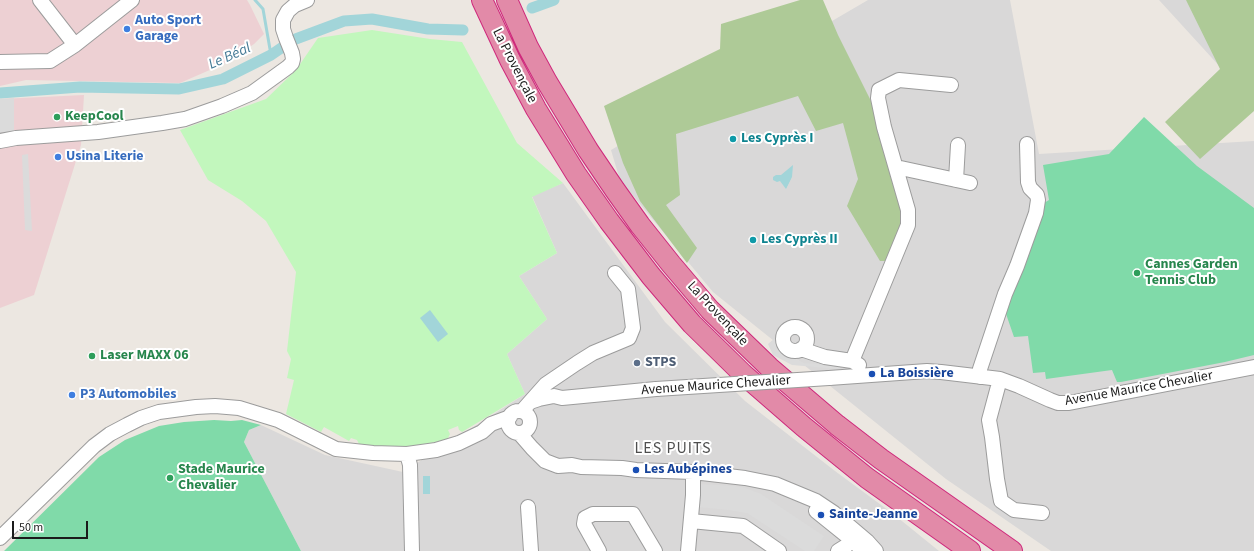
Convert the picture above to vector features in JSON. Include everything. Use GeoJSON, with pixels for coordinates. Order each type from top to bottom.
{"type":"FeatureCollection","features":[{"type":"Feature","properties":{"kind":"highway","name":"La Provençale"},"geometry":{"type":"LineString","coordinates":[[482,0],[510,60],[536,109],[576,174],[609,221],[651,276],[692,324],[742,374],[804,427],[867,478],[970,551]]}},
{"type":"Feature","properties":{"kind":"highway","name":"La Provençale"},"geometry":{"type":"LineString","coordinates":[[507,0],[528,47],[568,118],[615,190],[667,258],[710,310],[769,367],[837,425],[881,459],[1012,551]]}},
{"type":"Feature","properties":{"kind":"highway"},"geometry":{"type":"LineString","coordinates":[[514,0],[528,47]]}},
{"type":"Feature","properties":{"kind":"street"},"geometry":{"type":"LineString","coordinates":[[40,0],[75,45]]}},
{"type":"Feature","properties":{"kind":"street"},"geometry":{"type":"LineString","coordinates":[[0,62],[50,61],[75,45],[132,0]]}},
{"type":"Feature","properties":{"kind":"street"},"geometry":{"type":"LineString","coordinates":[[0,141],[16,138],[98,132],[185,119],[222,106],[252,93],[288,68],[292,63],[292,53],[283,29],[283,20],[288,11],[295,5],[307,0]]}},
{"type":"Feature","properties":{"kind":"street"},"geometry":{"type":"LineString","coordinates":[[852,362],[908,225],[908,210],[884,127],[878,98],[879,90],[899,80],[950,85]]}},
{"type":"Feature","properties":{"kind":"street"},"geometry":{"type":"LineString","coordinates":[[980,377],[980,369],[1005,294],[1017,266],[1036,212],[1038,200],[1037,195],[1030,188],[1028,182],[1027,144]]}},
{"type":"Feature","properties":{"kind":"street"},"geometry":{"type":"LineString","coordinates":[[896,167],[963,181],[958,145]]}},
{"type":"Feature","properties":{"kind":"street","name":"Avenue Maurice Chevalier"},"geometry":{"type":"LineString","coordinates":[[521,419],[546,384],[593,352],[629,338],[632,328],[628,289],[615,273]]}},
{"type":"Feature","properties":{"kind":"street"},"geometry":{"type":"LineString","coordinates":[[802,349],[807,339],[803,324],[798,328],[783,328],[783,342],[787,349],[794,351],[802,349],[825,357],[852,362],[864,368],[870,374]]}},
{"type":"Feature","properties":{"kind":"street","name":"Avenue Maurice Chevalier"},"geometry":{"type":"LineString","coordinates":[[0,538],[94,446],[110,434],[142,418],[159,412],[196,406],[239,408],[278,420],[336,449],[373,453],[408,454],[436,450],[482,432],[491,424],[521,419],[542,405],[558,397],[927,371],[1000,379],[1050,400],[1069,403],[1254,367]]}},
{"type":"Feature","properties":{"kind":"street"},"geometry":{"type":"LineString","coordinates":[[558,397],[563,372]]}},
{"type":"Feature","properties":{"kind":"street"},"geometry":{"type":"LineString","coordinates":[[1000,379],[989,420],[1001,501],[1014,510],[1042,513]]}},
{"type":"Feature","properties":{"kind":"street"},"geometry":{"type":"LineString","coordinates":[[521,419],[532,448],[545,461],[558,466],[693,472],[745,478],[784,493],[811,508],[876,551]]}},
{"type":"Feature","properties":{"kind":"street"},"geometry":{"type":"LineString","coordinates":[[408,454],[410,465],[412,551]]}},
{"type":"Feature","properties":{"kind":"street"},"geometry":{"type":"LineString","coordinates":[[688,551],[693,495],[693,472]]}},
{"type":"Feature","properties":{"kind":"street"},"geometry":{"type":"LineString","coordinates":[[528,507],[532,551]]}},
{"type":"Feature","properties":{"kind":"street"},"geometry":{"type":"LineString","coordinates":[[599,551],[584,524],[585,518],[593,514],[632,514],[655,551]]}},
{"type":"Feature","properties":{"kind":"street"},"geometry":{"type":"LineString","coordinates":[[691,521],[743,526],[779,551]]}},
{"type":"Feature","properties":{"kind":"street"},"geometry":{"type":"LineString","coordinates":[[838,551],[855,536]]}},
{"type":"Feature","properties":{"kind":"street"},"geometry":{"type":"LineString","coordinates":[[855,536],[863,551]]}},
{"type":"Feature","properties":{"kind":"shaded area"},"geometry":{"type":"Polygon","coordinates":[[[0,0],[247,0],[264,34],[254,44],[228,62],[180,83],[26,80],[0,86],[0,0]]]}},
{"type":"Feature","properties":{"kind":"shaded area"},"geometry":{"type":"Polygon","coordinates":[[[868,0],[1010,0],[1039,154],[1254,141],[1254,551],[1051,551],[946,479],[713,292],[620,180],[611,150],[868,0]]]}},
{"type":"Feature","properties":{"kind":"shaded area"},"geometry":{"type":"Polygon","coordinates":[[[1159,0],[1254,0],[1254,104],[1159,0]]]}},
{"type":"Feature","properties":{"kind":"shaded area"},"geometry":{"type":"Polygon","coordinates":[[[84,95],[81,145],[34,295],[0,308],[0,99],[84,95]]]}},
{"type":"Feature","properties":{"kind":"shaded area"},"geometry":{"type":"Polygon","coordinates":[[[14,98],[14,131],[0,133],[0,99],[14,98]]]}},
{"type":"Feature","properties":{"kind":"shaded area"},"geometry":{"type":"Polygon","coordinates":[[[28,154],[32,231],[25,230],[22,155],[28,154]]]}},
{"type":"Feature","properties":{"kind":"shaded area"},"geometry":{"type":"Polygon","coordinates":[[[563,183],[665,322],[745,401],[892,513],[939,551],[301,551],[244,442],[249,430],[261,425],[325,455],[403,472],[525,394],[507,354],[547,319],[519,276],[557,253],[532,196],[563,183]]]}},
{"type":"Feature","properties":{"kind":"shaded area"},"geometry":{"type":"Polygon","coordinates":[[[775,338],[781,350],[804,363],[841,365],[840,369],[792,365],[773,355],[768,344],[775,338]]]}},
{"type":"Feature","properties":{"kind":"shaded area"},"geometry":{"type":"Polygon","coordinates":[[[699,484],[734,486],[745,488],[761,494],[824,536],[814,551],[805,551],[747,513],[698,507],[699,484]]]}},
{"type":"Feature","properties":{"kind":"green space"},"geometry":{"type":"Polygon","coordinates":[[[800,0],[823,0],[838,35],[873,105],[904,222],[888,261],[880,261],[847,206],[858,179],[843,123],[816,131],[798,96],[676,134],[680,195],[666,205],[697,248],[687,263],[640,201],[623,163],[604,106],[720,49],[721,24],[800,0]]]}},
{"type":"Feature","properties":{"kind":"green space"},"geometry":{"type":"Polygon","coordinates":[[[1186,0],[1254,0],[1254,111],[1200,159],[1165,122],[1220,69],[1186,0]]]}},
{"type":"Feature","properties":{"kind":"green space"},"geometry":{"type":"Polygon","coordinates":[[[372,30],[430,39],[462,42],[517,143],[563,183],[532,197],[557,253],[519,276],[547,319],[507,354],[525,394],[462,432],[459,430],[458,426],[448,430],[450,434],[447,440],[414,446],[360,446],[357,440],[351,438],[349,441],[324,427],[321,432],[286,414],[294,380],[287,378],[291,359],[287,351],[296,272],[266,221],[242,201],[208,180],[180,130],[266,99],[296,70],[318,38],[372,30]]]}},
{"type":"Feature","properties":{"kind":"green space","name":"Cannes Garden Tennis Club"},"geometry":{"type":"Polygon","coordinates":[[[1144,117],[1197,166],[1254,208],[1254,355],[1121,382],[1117,382],[1112,370],[1046,379],[1045,372],[1033,373],[1028,336],[1014,337],[1005,311],[1044,203],[1049,200],[1043,165],[1109,154],[1144,117]]]}},
{"type":"Feature","properties":{"kind":"green space","name":"Stade Maurice Chevalier"},"geometry":{"type":"Polygon","coordinates":[[[242,420],[261,425],[249,430],[244,442],[301,551],[4,551],[99,457],[125,440],[159,426],[184,422],[242,420]]]}},
{"type":"Feature","properties":{"kind":"water"},"geometry":{"type":"Polygon","coordinates":[[[793,165],[792,177],[786,189],[780,181],[777,182],[773,180],[773,177],[776,175],[781,175],[793,165]]]}},
{"type":"Feature","properties":{"kind":"water"},"geometry":{"type":"Polygon","coordinates":[[[430,310],[448,334],[438,342],[420,318],[430,310]]]}},
{"type":"Feature","properties":{"kind":"water"},"geometry":{"type":"Polygon","coordinates":[[[423,476],[430,476],[430,494],[423,494],[423,476]]]}},
{"type":"Feature","properties":{"kind":"waterway"},"geometry":{"type":"LineString","coordinates":[[255,0],[263,9],[271,55]]}},
{"type":"Feature","properties":{"kind":"waterway","name":"Le Béal"},"geometry":{"type":"LineString","coordinates":[[532,8],[554,0]]}},
{"type":"Feature","properties":{"kind":"waterway","name":"Le Béal"},"geometry":{"type":"LineString","coordinates":[[0,93],[80,87],[179,89],[223,79],[271,55],[293,40],[344,21],[372,19],[428,29],[463,30]]}},
{"type":"Feature","properties":{"kind":"place","name":"Auto Sport Garage"},"geometry":{"type":"Point","coordinates":[127,29]}},
{"type":"Feature","properties":{"kind":"place","name":"KeepCool"},"geometry":{"type":"Point","coordinates":[57,117]}},
{"type":"Feature","properties":{"kind":"place","name":"Les Cyprès I"},"geometry":{"type":"Point","coordinates":[733,139]}},
{"type":"Feature","properties":{"kind":"place","name":"Usina Literie"},"geometry":{"type":"Point","coordinates":[58,157]}},
{"type":"Feature","properties":{"kind":"place","name":"Les Cyprès II"},"geometry":{"type":"Point","coordinates":[753,240]}},
{"type":"Feature","properties":{"kind":"place","name":"Cannes Garden Tennis Club"},"geometry":{"type":"Point","coordinates":[1137,273]}},
{"type":"Feature","properties":{"kind":"place","name":"Laser MAXX 06"},"geometry":{"type":"Point","coordinates":[92,356]}},
{"type":"Feature","properties":{"kind":"place","name":"STPS"},"geometry":{"type":"Point","coordinates":[637,363]}},
{"type":"Feature","properties":{"kind":"place","name":"La Boissière"},"geometry":{"type":"Point","coordinates":[872,374]}},
{"type":"Feature","properties":{"kind":"place","name":"P3 Automobiles"},"geometry":{"type":"Point","coordinates":[72,395]}},
{"type":"Feature","properties":{"kind":"place","name":"Les Aubépines"},"geometry":{"type":"Point","coordinates":[636,470]}},
{"type":"Feature","properties":{"kind":"place","name":"Stade Maurice Chevalier"},"geometry":{"type":"Point","coordinates":[170,478]}},
{"type":"Feature","properties":{"kind":"place","name":"Sainte-Jeanne"},"geometry":{"type":"Point","coordinates":[821,515]}},
{"type":"Feature","properties":{"kind":"district","name":"LES PUITS"},"geometry":{"type":"Point","coordinates":[673,449]}}]}
